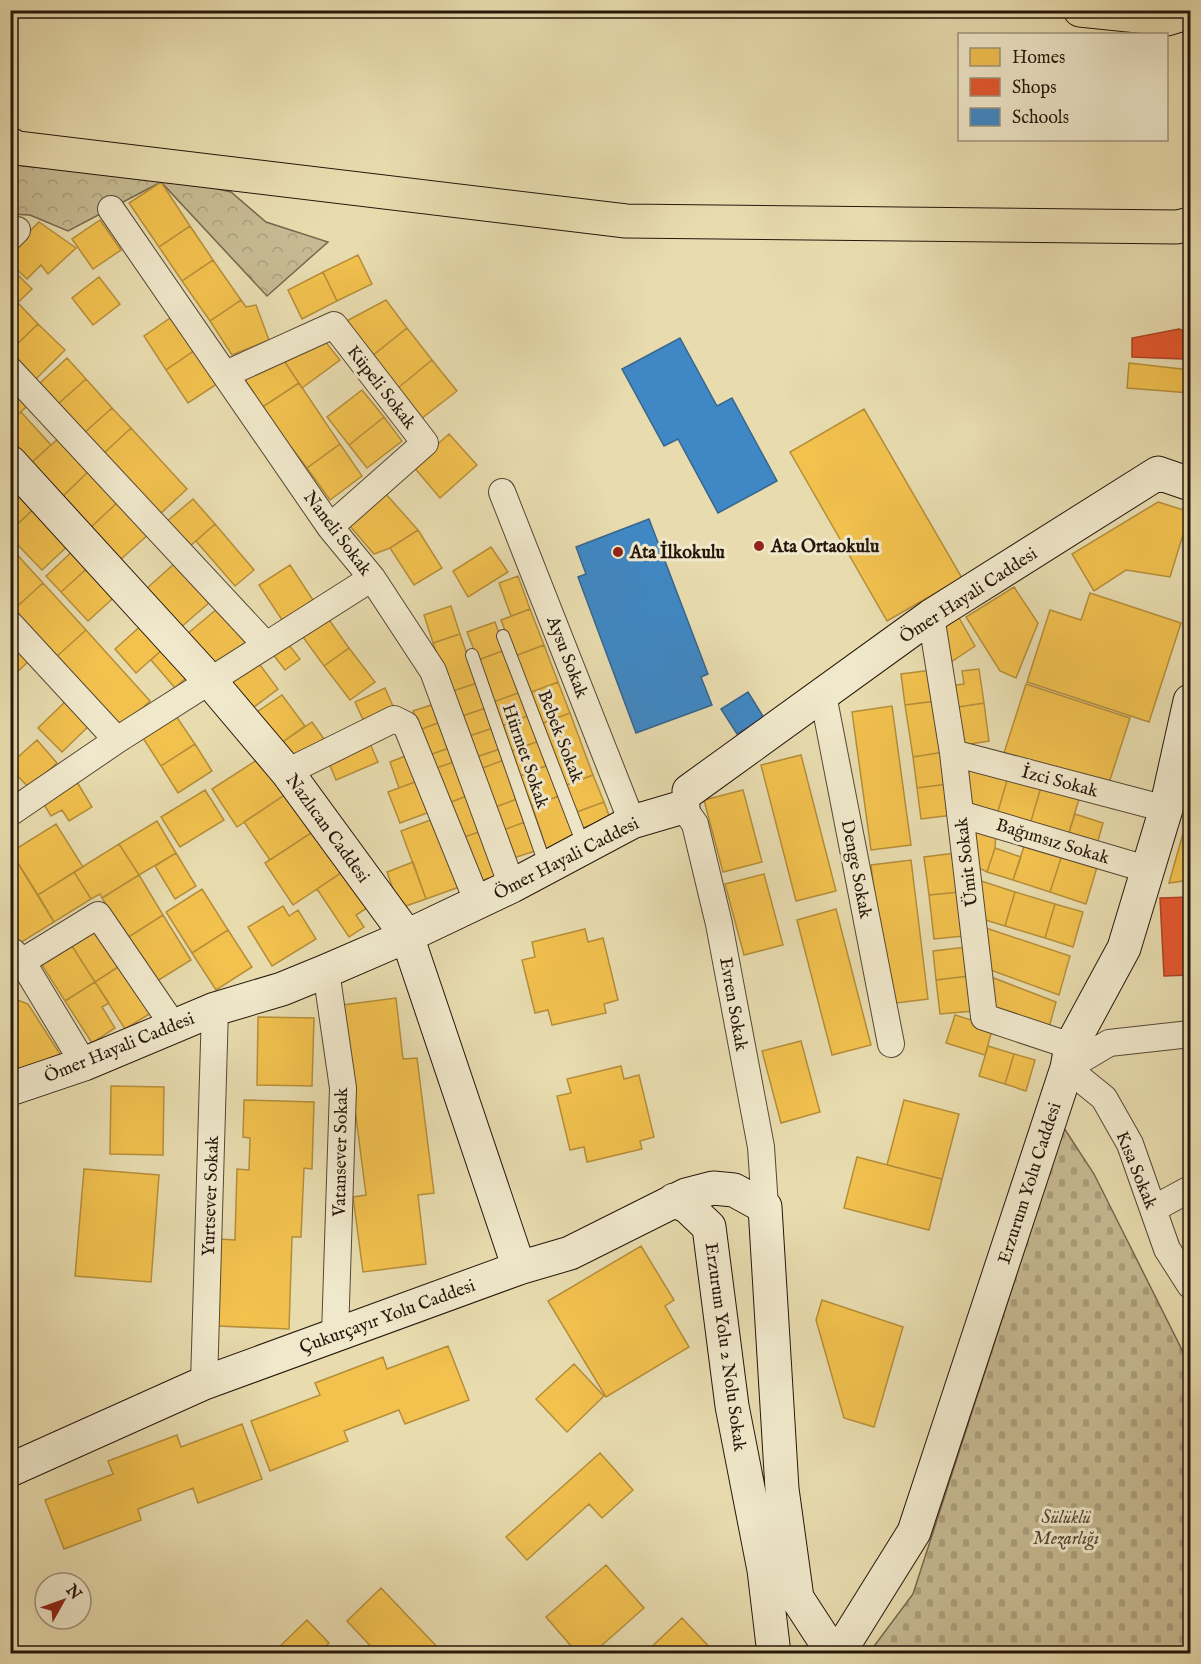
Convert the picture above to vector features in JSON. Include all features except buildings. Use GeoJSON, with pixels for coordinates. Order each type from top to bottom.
{"type":"FeatureCollection","features":[{"type":"Feature","properties":{"kind":"main road"},"geometry":{"type":"LineString","coordinates":[[1080,10],[1167,19],[1191,12]]}},
{"type":"Feature","properties":{"kind":"main road"},"geometry":{"type":"LineString","coordinates":[[14,146],[626,221],[1177,227],[1191,225]]}},
{"type":"Feature","properties":{"kind":"street","name":"Naneli Sokak"},"geometry":{"type":"LineString","coordinates":[[111,209],[330,527],[372,578],[433,671],[512,886]]}},
{"type":"Feature","properties":{"kind":"street","name":"Küpeli Sokak"},"geometry":{"type":"LineString","coordinates":[[226,374],[334,324],[425,443],[330,527]]}},
{"type":"Feature","properties":{"kind":"street"},"geometry":{"type":"LineString","coordinates":[[10,370],[265,644]]}},
{"type":"Feature","properties":{"kind":"street","name":"Nazlıcan Caddesi"},"geometry":{"type":"LineString","coordinates":[[10,462],[210,681],[287,772],[407,936],[519,1268]]}},
{"type":"Feature","properties":{"kind":"street","name":"Ömer Hayali Caddesi"},"geometry":{"type":"LineString","coordinates":[[10,1089],[84,1064],[173,1025],[326,971],[478,903],[632,822],[686,799],[823,694],[931,616],[1158,473],[1191,484]]}},
{"type":"Feature","properties":{"kind":"street","name":"Aysu Sokak"},"geometry":{"type":"LineString","coordinates":[[502,492],[632,822]]}},
{"type":"Feature","properties":{"kind":"street"},"geometry":{"type":"LineString","coordinates":[[10,813],[117,740],[372,578]]}},
{"type":"Feature","properties":{"kind":"street","name":"Ümit Sokak"},"geometry":{"type":"LineString","coordinates":[[931,616],[953,753],[984,1017],[1069,1057]]}},
{"type":"Feature","properties":{"kind":"street"},"geometry":{"type":"LineString","coordinates":[[10,624],[117,740]]}},
{"type":"Feature","properties":{"kind":"street","name":"Denge Sokak"},"geometry":{"type":"LineString","coordinates":[[823,694],[891,1044]]}},
{"type":"Feature","properties":{"kind":"street","name":"Erzurum Yolu Caddesi"},"geometry":{"type":"LineString","coordinates":[[839,1653],[914,1532],[1069,1057],[1124,948],[1166,809],[1191,701]]}},
{"type":"Feature","properties":{"kind":"street"},"geometry":{"type":"LineString","coordinates":[[287,772],[394,719],[406,725],[478,903]]}},
{"type":"Feature","properties":{"kind":"street","name":"İzci Sokak"},"geometry":{"type":"LineString","coordinates":[[953,753],[1166,809]]}},
{"type":"Feature","properties":{"kind":"street","name":"Evren Sokak"},"geometry":{"type":"LineString","coordinates":[[686,799],[695,824],[719,924],[761,1147],[765,1207]]}},
{"type":"Feature","properties":{"kind":"street","name":"Bağımsız Sokak"},"geometry":{"type":"LineString","coordinates":[[960,814],[1146,869]]}},
{"type":"Feature","properties":{"kind":"street"},"geometry":{"type":"LineString","coordinates":[[84,1064],[15,961],[98,915],[109,927],[173,1025]]}},
{"type":"Feature","properties":{"kind":"street","name":"Vatansever Sokak"},"geometry":{"type":"LineString","coordinates":[[326,971],[343,1088],[335,1335]]}},
{"type":"Feature","properties":{"kind":"street","name":"Yurtsever Sokak"},"geometry":{"type":"LineString","coordinates":[[204,1383],[216,1009]]}},
{"type":"Feature","properties":{"kind":"street"},"geometry":{"type":"LineString","coordinates":[[1069,1057],[1109,1043],[1191,1034]]}},
{"type":"Feature","properties":{"kind":"street","name":"Kısa Sokak"},"geometry":{"type":"LineString","coordinates":[[1069,1057],[1104,1098],[1130,1144],[1167,1249],[1191,1285]]}},
{"type":"Feature","properties":{"kind":"street","name":"Çukurçayır Yolu Caddesi"},"geometry":{"type":"LineString","coordinates":[[10,1470],[204,1383],[519,1268],[570,1253],[674,1200],[713,1188],[734,1190],[765,1207]]}},
{"type":"Feature","properties":{"kind":"street"},"geometry":{"type":"LineString","coordinates":[[1153,1209],[1191,1189]]}},
{"type":"Feature","properties":{"kind":"street","name":"Erzurum Yolu 2 Nolu Sokak"},"geometry":{"type":"LineString","coordinates":[[674,1200],[694,1211],[709,1227],[732,1406],[764,1570],[774,1653]]}},
{"type":"Feature","properties":{"kind":"street"},"geometry":{"type":"LineString","coordinates":[[765,1207],[781,1475],[797,1598],[825,1641],[839,1653]]}},
{"type":"Feature","properties":{"kind":"street","name":"Erzurum Yolu 2 Nolu Sokak"},"geometry":{"type":"LineString","coordinates":[[745,1474],[781,1475]]}},
{"type":"Feature","properties":{"kind":"lane","name":"Bebek Sokak"},"geometry":{"type":"LineString","coordinates":[[503,636],[584,848]]}},
{"type":"Feature","properties":{"kind":"lane","name":"Hürmet Sokak"},"geometry":{"type":"LineString","coordinates":[[472,655],[546,868]]}},
{"type":"Feature","properties":{"kind":"green space"},"geometry":{"type":"Polygon","coordinates":[[[10,161],[22,166],[166,177],[231,192],[266,222],[328,242],[267,296],[161,182],[68,231],[30,215],[11,214],[10,161]]]}},
{"type":"Feature","properties":{"kind":"green space","name":"Sülüklü Mezarlığı"},"geometry":{"type":"Polygon","coordinates":[[[1064,1128],[1094,1174],[1190,1366],[1190,1653],[869,1653],[913,1594],[1064,1128]]]}},
{"type":"Feature","properties":{"kind":"place","name":"Ata Ortaokulu"},"geometry":{"type":"Point","coordinates":[759,546]}},
{"type":"Feature","properties":{"kind":"place","name":"Ata İlkokulu"},"geometry":{"type":"Point","coordinates":[618,552]}}]}
